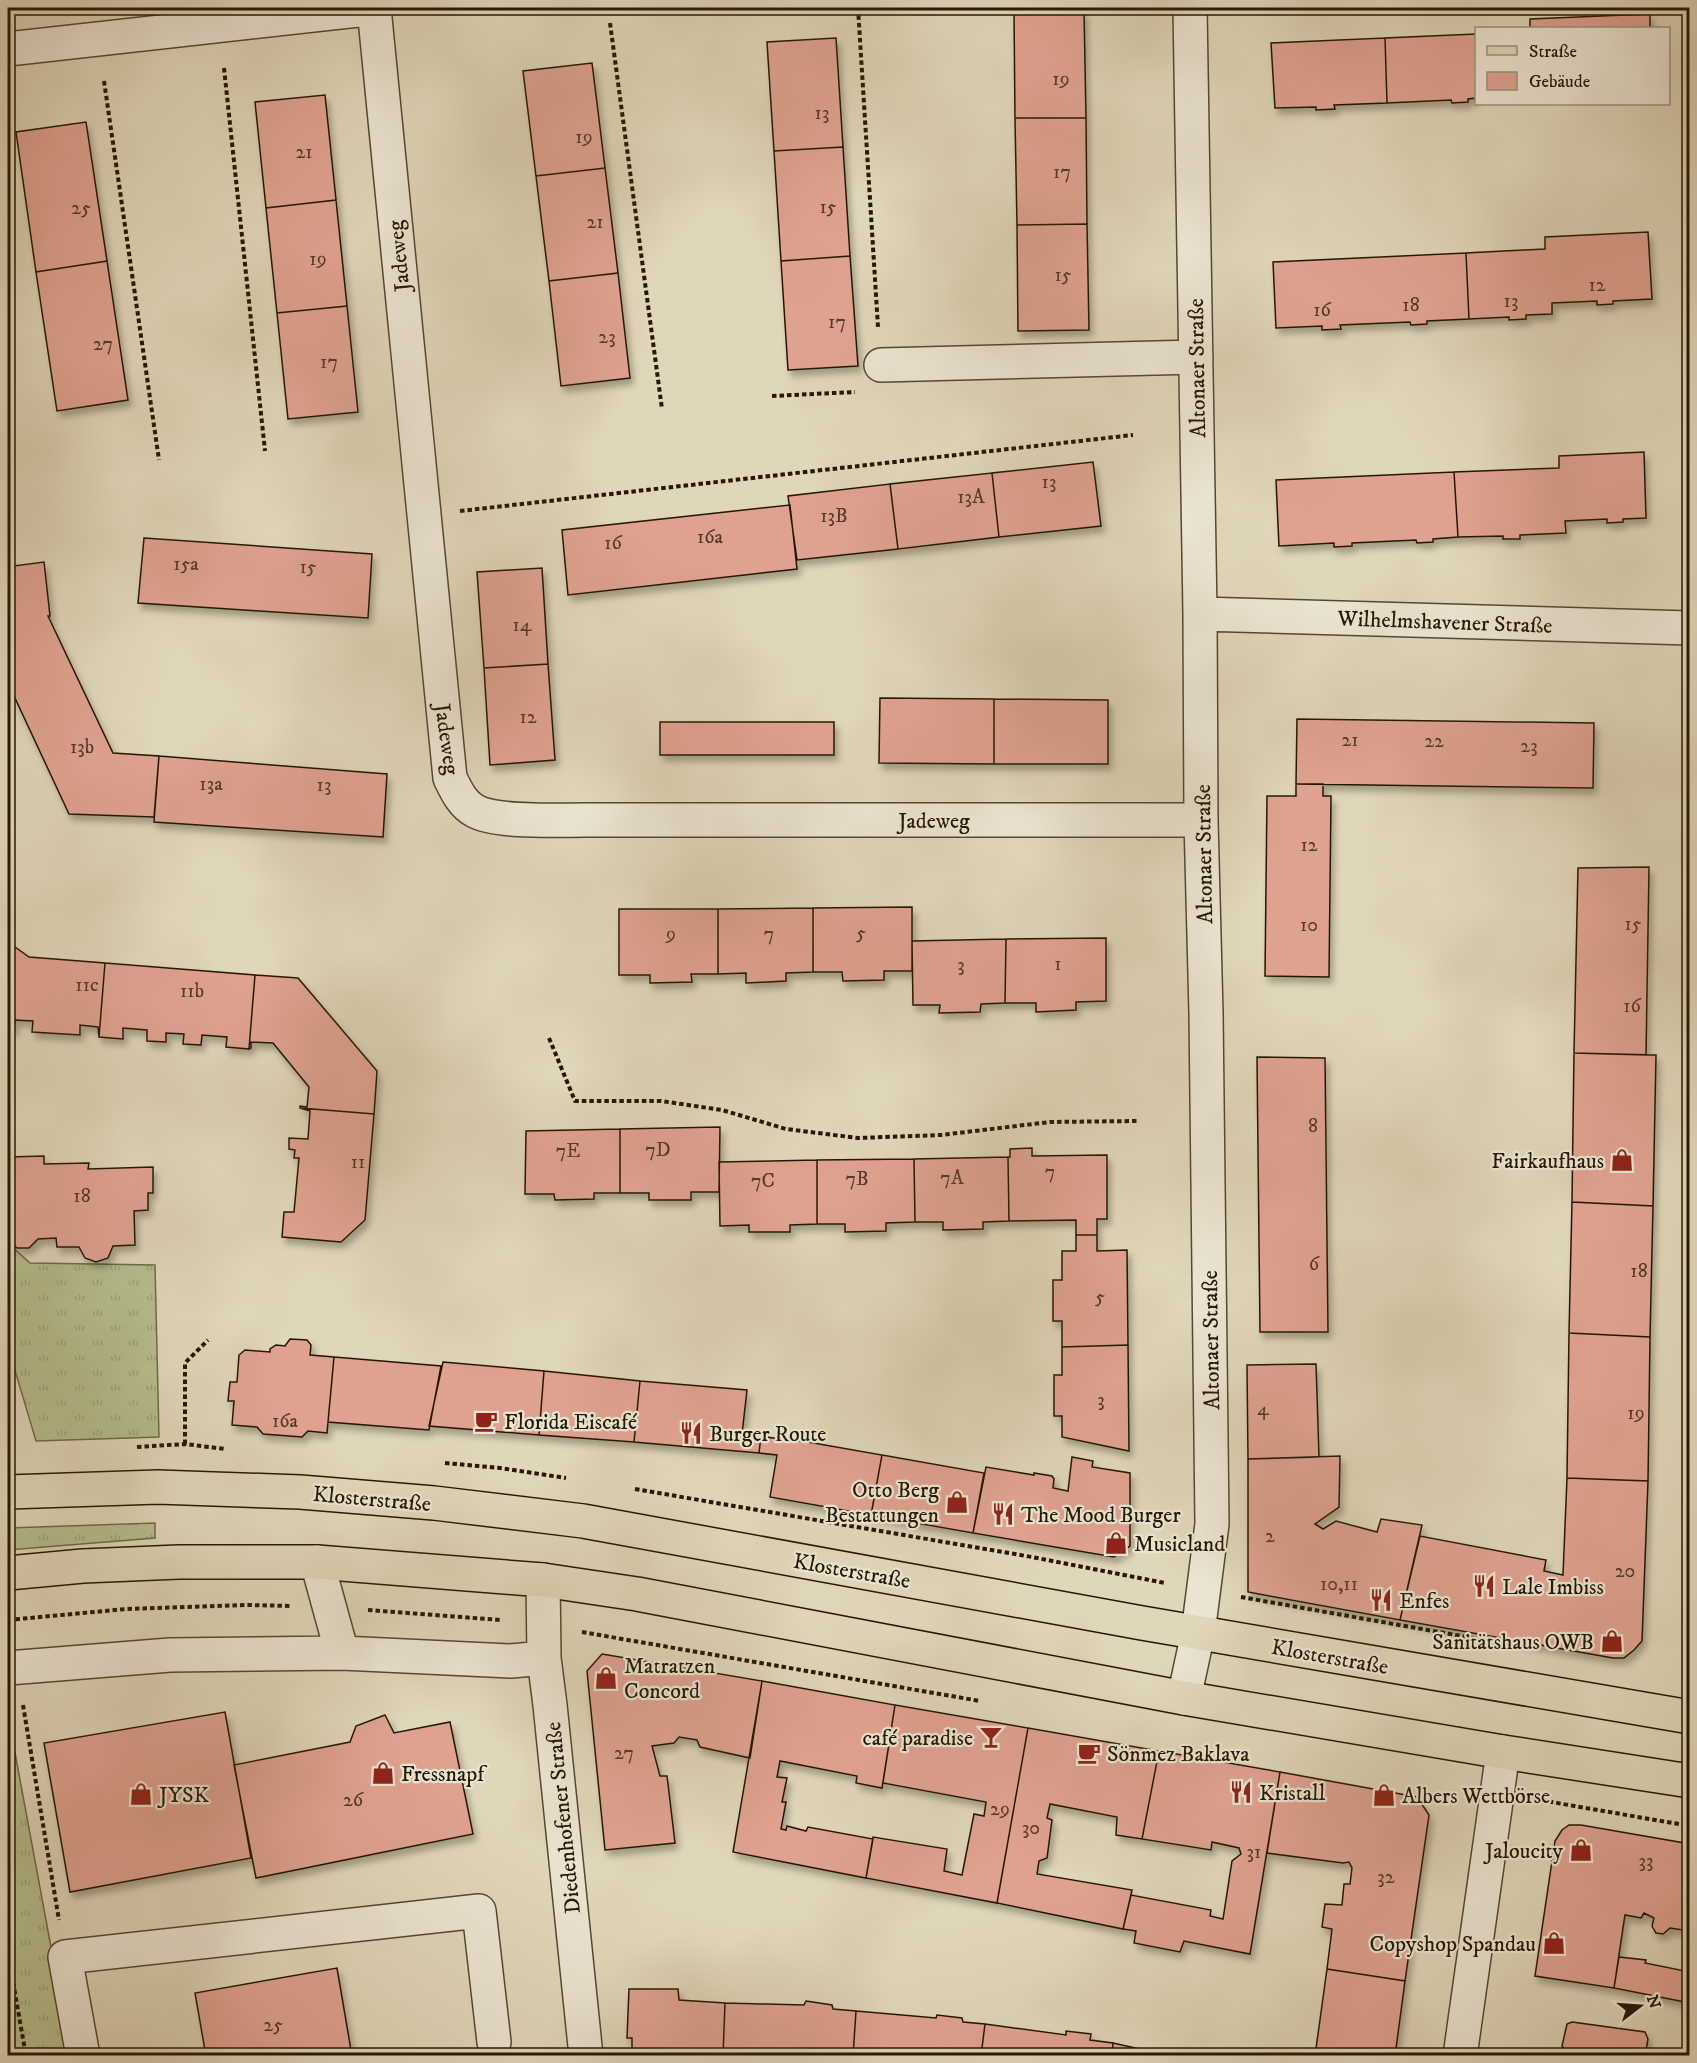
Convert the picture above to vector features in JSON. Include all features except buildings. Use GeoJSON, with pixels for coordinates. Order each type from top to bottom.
{"type":"FeatureCollection","features":[{"type":"Feature","properties":{"kind":"main road","name":"Klosterstraße"},"geometry":{"type":"LineString","coordinates":[[8,1492],[158,1486],[300,1492],[434,1503],[583,1521],[1198,1633],[1689,1717]]}},
{"type":"Feature","properties":{"kind":"main road"},"geometry":{"type":"LineString","coordinates":[[8,1574],[83,1566],[179,1562],[318,1562],[543,1580],[637,1594],[1184,1698],[1689,1782]]}},
{"type":"Feature","properties":{"kind":"street"},"geometry":{"type":"LineString","coordinates":[[8,49],[364,8]]}},
{"type":"Feature","properties":{"kind":"street","name":"Jadeweg"},"geometry":{"type":"LineString","coordinates":[[364,8],[450,778],[461,798],[475,811],[500,818],[1201,820]]}},
{"type":"Feature","properties":{"kind":"street","name":"Altonaer Straße"},"geometry":{"type":"LineString","coordinates":[[1184,1698],[1198,1633],[1212,1524],[1190,8]]}},
{"type":"Feature","properties":{"kind":"street"},"geometry":{"type":"LineString","coordinates":[[881,365],[1196,357]]}},
{"type":"Feature","properties":{"kind":"street","name":"Wilhelmshavener Straße"},"geometry":{"type":"LineString","coordinates":[[1200,614],[1689,628]]}},
{"type":"Feature","properties":{"kind":"street"},"geometry":{"type":"LineString","coordinates":[[318,1562],[342,1653]]}},
{"type":"Feature","properties":{"kind":"street","name":"Diedenhofener Straße"},"geometry":{"type":"LineString","coordinates":[[543,1580],[544,1658],[586,2055]]}},
{"type":"Feature","properties":{"kind":"street"},"geometry":{"type":"LineString","coordinates":[[8,1668],[170,1654],[342,1653],[512,1661],[544,1658]]}},
{"type":"Feature","properties":{"kind":"street"},"geometry":{"type":"LineString","coordinates":[[1460,2055],[1503,1752]]}},
{"type":"Feature","properties":{"kind":"street"},"geometry":{"type":"LineString","coordinates":[[83,2055],[65,1957],[479,1911],[494,2043]]}},
{"type":"Feature","properties":{"kind":"path"},"geometry":{"type":"LineString","coordinates":[[772,396],[883,391],[858,8]]}},
{"type":"Feature","properties":{"kind":"path"},"geometry":{"type":"LineString","coordinates":[[610,23],[662,409]]}},
{"type":"Feature","properties":{"kind":"path"},"geometry":{"type":"LineString","coordinates":[[224,68],[265,451]]}},
{"type":"Feature","properties":{"kind":"path"},"geometry":{"type":"LineString","coordinates":[[104,81],[159,460]]}},
{"type":"Feature","properties":{"kind":"path"},"geometry":{"type":"LineString","coordinates":[[453,512],[1132,435]]}},
{"type":"Feature","properties":{"kind":"path"},"geometry":{"type":"LineString","coordinates":[[549,1038],[575,1101],[661,1101],[722,1110],[786,1129],[858,1137],[941,1136],[1050,1122],[1138,1121]]}},
{"type":"Feature","properties":{"kind":"path"},"geometry":{"type":"LineString","coordinates":[[185,1444],[185,1363],[208,1340]]}},
{"type":"Feature","properties":{"kind":"path"},"geometry":{"type":"LineString","coordinates":[[1241,1597],[1496,1642]]}},
{"type":"Feature","properties":{"kind":"path"},"geometry":{"type":"LineString","coordinates":[[8,1620],[126,1609],[247,1605],[295,1606]]}},
{"type":"Feature","properties":{"kind":"path"},"geometry":{"type":"LineString","coordinates":[[365,1610],[475,1617]]}},
{"type":"Feature","properties":{"kind":"path"},"geometry":{"type":"LineString","coordinates":[[577,1630],[593,1634]]}},
{"type":"Feature","properties":{"kind":"path"},"geometry":{"type":"LineString","coordinates":[[23,1705],[65,1957]]}},
{"type":"Feature","properties":{"kind":"path"},"geometry":{"type":"LineString","coordinates":[[1529,1798],[1689,1826]]}},
{"type":"Feature","properties":{"kind":"path"},"geometry":{"type":"LineString","coordinates":[[8,1953],[26,2055]]}},
{"type":"Feature","properties":{"kind":"green space"},"geometry":{"type":"Polygon","coordinates":[[[8,1243],[30,1263],[155,1265],[159,1437],[36,1441],[8,1347],[8,1243]]]}},
{"type":"Feature","properties":{"kind":"green space"},"geometry":{"type":"Polygon","coordinates":[[[155,1523],[155,1538],[8,1550],[8,1528],[155,1523]]]}},
{"type":"Feature","properties":{"kind":"green space"},"geometry":{"type":"Polygon","coordinates":[[[8,1715],[71,2055],[8,2055],[8,1715]]]}},
{"type":"Feature","properties":{"kind":"place","name":"Fairkaufhaus"},"geometry":{"type":"Point","coordinates":[1622,1160]}},
{"type":"Feature","properties":{"kind":"place","name":"Florida Eiscafé"},"geometry":{"type":"Point","coordinates":[486,1421]}},
{"type":"Feature","properties":{"kind":"place","name":"Burger Route"},"geometry":{"type":"Point","coordinates":[691,1433]}},
{"type":"Feature","properties":{"kind":"place","name":"Otto Berg Bestattungen"},"geometry":{"type":"Point","coordinates":[957,1502]}},
{"type":"Feature","properties":{"kind":"place","name":"The Mood Burger"},"geometry":{"type":"Point","coordinates":[1003,1514]}},
{"type":"Feature","properties":{"kind":"place","name":"Musicland"},"geometry":{"type":"Point","coordinates":[1116,1543]}},
{"type":"Feature","properties":{"kind":"place","name":"Lale Imbiss"},"geometry":{"type":"Point","coordinates":[1484,1586]}},
{"type":"Feature","properties":{"kind":"place","name":"Enfes"},"geometry":{"type":"Point","coordinates":[1381,1600]}},
{"type":"Feature","properties":{"kind":"place","name":"Sanitätshaus OWB"},"geometry":{"type":"Point","coordinates":[1612,1641]}},
{"type":"Feature","properties":{"kind":"place","name":"Matratzen Concord"},"geometry":{"type":"Point","coordinates":[606,1678]}},
{"type":"Feature","properties":{"kind":"place","name":"café paradise"},"geometry":{"type":"Point","coordinates":[991,1737]}},
{"type":"Feature","properties":{"kind":"place","name":"Sönmez Baklava"},"geometry":{"type":"Point","coordinates":[1089,1753]}},
{"type":"Feature","properties":{"kind":"place","name":"Fressnapf"},"geometry":{"type":"Point","coordinates":[383,1773]}},
{"type":"Feature","properties":{"kind":"place","name":"Kristall"},"geometry":{"type":"Point","coordinates":[1241,1792]}},
{"type":"Feature","properties":{"kind":"place","name":"JYSK"},"geometry":{"type":"Point","coordinates":[141,1794]}},
{"type":"Feature","properties":{"kind":"place","name":"Albers Wettbörse"},"geometry":{"type":"Point","coordinates":[1384,1795]}},
{"type":"Feature","properties":{"kind":"place","name":"Jaloucity"},"geometry":{"type":"Point","coordinates":[1581,1850]}},
{"type":"Feature","properties":{"kind":"place","name":"Copyshop Spandau"},"geometry":{"type":"Point","coordinates":[1554,1943]}}]}
